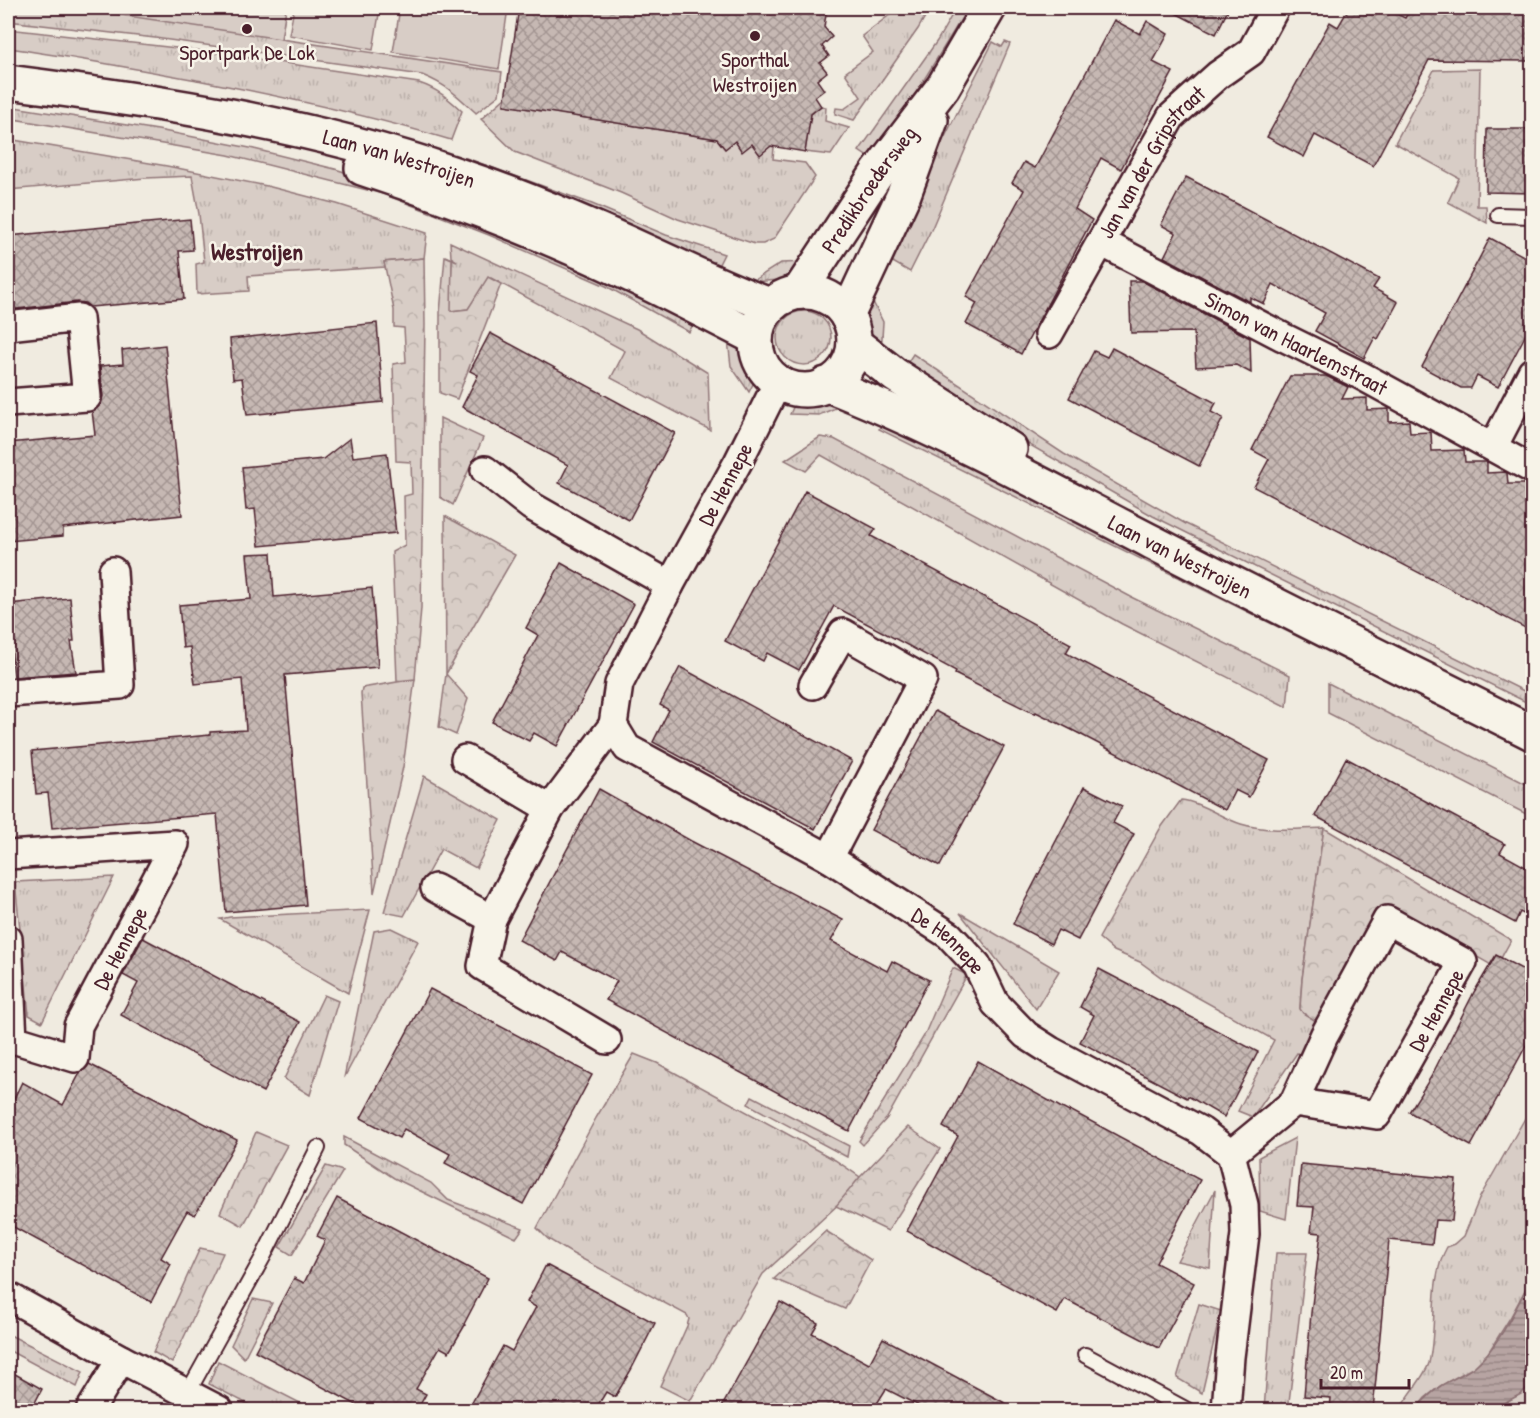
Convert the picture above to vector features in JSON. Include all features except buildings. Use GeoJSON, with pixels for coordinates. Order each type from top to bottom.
{"type":"FeatureCollection","features":[{"type":"Feature","properties":{"kind":"street","name":"Predikbroedersweg"},"geometry":{"type":"LineString","coordinates":[[785,299],[943,87],[989,8]]}},
{"type":"Feature","properties":{"kind":"street","name":"Jan van der Gripstraat"},"geometry":{"type":"LineString","coordinates":[[1049,334],[1171,117],[1218,75],[1251,52],[1275,8]]}},
{"type":"Feature","properties":{"kind":"street","name":"Laan van Westroijen"},"geometry":{"type":"LineString","coordinates":[[8,82],[99,94],[264,123],[361,145],[451,172],[559,213],[732,292],[785,299]]}},
{"type":"Feature","properties":{"kind":"street","name":"Predikbroedersweg"},"geometry":{"type":"LineString","coordinates":[[850,330],[904,194],[943,87]]}},
{"type":"Feature","properties":{"kind":"street","name":"Laan van Westroijen"},"geometry":{"type":"LineString","coordinates":[[8,98],[154,120],[252,140],[362,168],[443,195],[560,244],[628,274],[756,338]]}},
{"type":"Feature","properties":{"kind":"street","name":"Simon van Haarlemstraat"},"geometry":{"type":"LineString","coordinates":[[1101,242],[1362,376],[1533,469]]}},
{"type":"Feature","properties":{"kind":"street"},"geometry":{"type":"LineString","coordinates":[[806,291],[825,296],[841,307],[850,330],[849,363],[836,379],[818,388],[797,389],[778,382],[766,370],[758,355],[756,338],[759,323],[785,299],[806,291]]}},
{"type":"Feature","properties":{"kind":"street"},"geometry":{"type":"LineString","coordinates":[[8,326],[80,318],[87,397],[8,403]]}},
{"type":"Feature","properties":{"kind":"street","name":"Laan van Westroijen"},"geometry":{"type":"LineString","coordinates":[[850,330],[895,375],[1018,453],[1177,539],[1533,715]]}},
{"type":"Feature","properties":{"kind":"street"},"geometry":{"type":"LineString","coordinates":[[1493,447],[1533,372]]}},
{"type":"Feature","properties":{"kind":"street","name":"De Hennepe"},"geometry":{"type":"LineString","coordinates":[[607,1040],[482,966],[492,919],[550,809],[613,725],[619,684],[670,585],[738,462],[778,382]]}},
{"type":"Feature","properties":{"kind":"street","name":"Laan van Westroijen"},"geometry":{"type":"LineString","coordinates":[[826,384],[882,405],[1320,628],[1533,733]]}},
{"type":"Feature","properties":{"kind":"street"},"geometry":{"type":"LineString","coordinates":[[485,470],[531,506],[670,585]]}},
{"type":"Feature","properties":{"kind":"street"},"geometry":{"type":"LineString","coordinates":[[8,693],[120,685],[113,571]]}},
{"type":"Feature","properties":{"kind":"street"},"geometry":{"type":"LineString","coordinates":[[813,686],[843,633],[923,679],[829,858]]}},
{"type":"Feature","properties":{"kind":"street","name":"De Hennepe"},"geometry":{"type":"LineString","coordinates":[[613,725],[627,748],[829,858],[949,935],[977,965],[995,1003],[1026,1035],[1051,1051],[1201,1131],[1231,1154],[1294,1102],[1324,1035],[1387,920],[1463,962],[1377,1115],[1294,1102]]}},
{"type":"Feature","properties":{"kind":"street"},"geometry":{"type":"LineString","coordinates":[[465,759],[550,809]]}},
{"type":"Feature","properties":{"kind":"street","name":"De Hennepe"},"geometry":{"type":"LineString","coordinates":[[8,855],[175,844],[78,1026],[75,1058],[13,1039],[8,939]]}},
{"type":"Feature","properties":{"kind":"street"},"geometry":{"type":"LineString","coordinates":[[435,888],[492,919]]}},
{"type":"Feature","properties":{"kind":"street"},"geometry":{"type":"LineString","coordinates":[[1226,1410],[1245,1234],[1244,1205],[1231,1154]]}},
{"type":"Feature","properties":{"kind":"street"},"geometry":{"type":"LineString","coordinates":[[8,1296],[219,1410]]}},
{"type":"Feature","properties":{"kind":"street"},"geometry":{"type":"LineString","coordinates":[[90,1410],[121,1359]]}},
{"type":"Feature","properties":{"kind":"lane"},"geometry":{"type":"LineString","coordinates":[[1498,215],[1533,216]]}},
{"type":"Feature","properties":{"kind":"lane"},"geometry":{"type":"LineString","coordinates":[[187,1394],[263,1257],[318,1148]]}},
{"type":"Feature","properties":{"kind":"lane"},"geometry":{"type":"LineString","coordinates":[[1085,1355],[1187,1410]]}},
{"type":"Feature","properties":{"kind":"green space"},"geometry":{"type":"Polygon","coordinates":[[[8,8],[286,8],[281,39],[502,72],[499,95],[476,113],[451,91],[422,75],[155,38],[8,21],[8,8]]]}},
{"type":"Feature","properties":{"kind":"green space","name":"Sportpark De Lok"},"geometry":{"type":"Polygon","coordinates":[[[75,8],[286,8],[281,39],[75,8]]]}},
{"type":"Feature","properties":{"kind":"green space"},"geometry":{"type":"Polygon","coordinates":[[[294,8],[380,8],[373,50],[289,35],[294,8]]]}},
{"type":"Feature","properties":{"kind":"green space"},"geometry":{"type":"Polygon","coordinates":[[[400,8],[508,8],[499,69],[393,52],[400,8]]]}},
{"type":"Feature","properties":{"kind":"green space"},"geometry":{"type":"Polygon","coordinates":[[[899,8],[930,8],[918,29],[854,120],[835,114],[836,108],[844,109],[861,97],[845,73],[873,52],[862,36],[899,8]]]}},
{"type":"Feature","properties":{"kind":"green space"},"geometry":{"type":"Polygon","coordinates":[[[956,8],[968,8],[874,161],[859,151],[937,41],[956,8]]]}},
{"type":"Feature","properties":{"kind":"green space"},"geometry":{"type":"Polygon","coordinates":[[[8,29],[203,51],[419,83],[442,94],[462,111],[451,140],[264,93],[8,48],[8,29]]]}},
{"type":"Feature","properties":{"kind":"green space"},"geometry":{"type":"Polygon","coordinates":[[[993,42],[1002,47],[1005,42],[1010,44],[932,228],[910,272],[884,257],[993,42]]]}},
{"type":"Feature","properties":{"kind":"green space"},"geometry":{"type":"Polygon","coordinates":[[[1480,69],[1477,206],[1486,206],[1487,223],[1448,202],[1459,178],[1395,143],[1434,70],[1480,69]]]}},
{"type":"Feature","properties":{"kind":"green space"},"geometry":{"type":"Polygon","coordinates":[[[505,98],[504,105],[717,139],[725,149],[735,141],[742,151],[752,144],[760,154],[771,146],[774,147],[773,159],[805,163],[815,177],[774,239],[763,244],[755,244],[678,219],[621,193],[515,152],[481,119],[505,98]]]}},
{"type":"Feature","properties":{"kind":"green space"},"geometry":{"type":"Polygon","coordinates":[[[8,106],[158,130],[250,148],[335,169],[414,194],[697,317],[689,332],[606,286],[489,235],[383,194],[228,155],[8,118],[8,106]]]}},
{"type":"Feature","properties":{"kind":"green space"},"geometry":{"type":"Polygon","coordinates":[[[821,106],[826,107],[825,121],[849,128],[831,155],[805,152],[811,114],[821,106]]]}},
{"type":"Feature","properties":{"kind":"green space"},"geometry":{"type":"Polygon","coordinates":[[[8,139],[167,166],[267,186],[337,204],[427,233],[424,258],[384,262],[385,267],[248,276],[249,291],[197,294],[196,264],[204,262],[192,176],[8,190],[8,139]]]}},
{"type":"Feature","properties":{"kind":"green space"},"geometry":{"type":"Polygon","coordinates":[[[466,158],[592,204],[666,235],[724,254],[716,270],[462,169],[466,158]]]}},
{"type":"Feature","properties":{"kind":"green space"},"geometry":{"type":"Polygon","coordinates":[[[450,242],[637,329],[708,373],[710,430],[611,378],[625,351],[491,278],[468,309],[450,311],[452,259],[457,261],[451,257],[450,242]]]}},
{"type":"Feature","properties":{"kind":"green space"},"geometry":{"type":"Polygon","coordinates":[[[445,256],[452,259],[451,311],[468,309],[488,277],[501,284],[457,399],[440,393],[440,313],[445,256]]]}},
{"type":"Feature","properties":{"kind":"green space"},"geometry":{"type":"Polygon","coordinates":[[[424,258],[421,608],[415,679],[397,681],[392,552],[405,545],[404,496],[412,494],[411,462],[396,461],[393,364],[406,362],[404,328],[394,327],[394,310],[384,262],[424,258]]]}},
{"type":"Feature","properties":{"kind":"green space"},"geometry":{"type":"Polygon","coordinates":[[[806,262],[793,279],[751,282],[781,263],[806,262]]]}},
{"type":"Feature","properties":{"kind":"green space"},"geometry":{"type":"Polygon","coordinates":[[[870,296],[883,322],[881,354],[865,340],[862,317],[870,296]]]}},
{"type":"Feature","properties":{"kind":"green space"},"geometry":{"type":"Polygon","coordinates":[[[804,311],[814,313],[823,319],[829,328],[831,338],[829,348],[823,357],[814,363],[804,365],[794,363],[785,357],[779,348],[777,338],[779,328],[785,319],[794,313],[804,311]]]}},
{"type":"Feature","properties":{"kind":"green space"},"geometry":{"type":"Polygon","coordinates":[[[728,340],[742,346],[756,378],[749,392],[731,366],[728,340]]]}},
{"type":"Feature","properties":{"kind":"green space"},"geometry":{"type":"Polygon","coordinates":[[[913,354],[1064,454],[1186,524],[1532,695],[1532,705],[1153,516],[902,371],[913,354]]]}},
{"type":"Feature","properties":{"kind":"green space"},"geometry":{"type":"Polygon","coordinates":[[[797,399],[852,401],[819,415],[790,414],[797,399]]]}},
{"type":"Feature","properties":{"kind":"green space"},"geometry":{"type":"Polygon","coordinates":[[[886,417],[1532,742],[1532,753],[879,429],[886,417]]]}},
{"type":"Feature","properties":{"kind":"green space"},"geometry":{"type":"Polygon","coordinates":[[[440,418],[483,438],[453,505],[440,497],[440,418]]]}},
{"type":"Feature","properties":{"kind":"green space"},"geometry":{"type":"Polygon","coordinates":[[[820,437],[834,439],[1131,597],[1290,675],[1287,707],[1122,624],[821,455],[806,471],[785,460],[820,437]]]}},
{"type":"Feature","properties":{"kind":"green space"},"geometry":{"type":"Polygon","coordinates":[[[445,516],[515,555],[446,674],[445,516]]]}},
{"type":"Feature","properties":{"kind":"green space"},"geometry":{"type":"Polygon","coordinates":[[[446,674],[468,699],[456,735],[439,727],[446,674]]]}},
{"type":"Feature","properties":{"kind":"green space"},"geometry":{"type":"Polygon","coordinates":[[[415,679],[403,767],[374,893],[361,693],[362,688],[415,679]]]}},
{"type":"Feature","properties":{"kind":"green space"},"geometry":{"type":"Polygon","coordinates":[[[1328,683],[1532,787],[1532,817],[1328,713],[1328,683]]]}},
{"type":"Feature","properties":{"kind":"green space"},"geometry":{"type":"Polygon","coordinates":[[[424,776],[501,820],[476,868],[441,849],[404,916],[384,912],[424,776]]]}},
{"type":"Feature","properties":{"kind":"green space"},"geometry":{"type":"Polygon","coordinates":[[[1181,800],[1251,827],[1324,828],[1302,979],[1300,1008],[1303,1013],[1321,1024],[1303,1056],[1297,1053],[1253,1117],[1238,1111],[1274,1040],[1161,977],[1140,962],[1114,951],[1099,938],[1160,829],[1181,800]]]}},
{"type":"Feature","properties":{"kind":"green space"},"geometry":{"type":"Polygon","coordinates":[[[1324,828],[1511,940],[1495,969],[1404,915],[1321,1024],[1303,1013],[1300,1009],[1302,979],[1324,828]]]}},
{"type":"Feature","properties":{"kind":"green space"},"geometry":{"type":"Polygon","coordinates":[[[114,877],[42,1022],[29,1015],[15,882],[114,877]]]}},
{"type":"Feature","properties":{"kind":"green space"},"geometry":{"type":"Polygon","coordinates":[[[370,910],[348,993],[220,919],[230,917],[370,910]]]}},
{"type":"Feature","properties":{"kind":"green space"},"geometry":{"type":"Polygon","coordinates":[[[960,913],[1059,971],[1036,1009],[960,913]]]}},
{"type":"Feature","properties":{"kind":"green space"},"geometry":{"type":"Polygon","coordinates":[[[391,928],[418,941],[344,1078],[374,931],[391,928]]]}},
{"type":"Feature","properties":{"kind":"green space"},"geometry":{"type":"Polygon","coordinates":[[[953,968],[967,975],[887,1118],[863,1145],[859,1141],[924,1036],[953,968]]]}},
{"type":"Feature","properties":{"kind":"green space"},"geometry":{"type":"Polygon","coordinates":[[[324,995],[338,1001],[310,1095],[284,1079],[324,995]]]}},
{"type":"Feature","properties":{"kind":"green space"},"geometry":{"type":"Polygon","coordinates":[[[634,1054],[657,1063],[835,1160],[860,1177],[842,1201],[763,1274],[690,1401],[660,1386],[687,1326],[689,1319],[687,1315],[573,1254],[548,1239],[537,1228],[596,1118],[634,1054]]]}},
{"type":"Feature","properties":{"kind":"green space"},"geometry":{"type":"Polygon","coordinates":[[[752,1096],[849,1146],[847,1157],[748,1104],[752,1096]]]}},
{"type":"Feature","properties":{"kind":"green space"},"geometry":{"type":"Polygon","coordinates":[[[1532,1106],[1532,1277],[1488,1353],[1474,1367],[1440,1386],[1415,1410],[1399,1410],[1429,1363],[1435,1289],[1441,1260],[1447,1247],[1455,1244],[1464,1236],[1480,1197],[1532,1106]]]}},
{"type":"Feature","properties":{"kind":"green space"},"geometry":{"type":"Polygon","coordinates":[[[908,1127],[940,1149],[888,1231],[836,1206],[860,1177],[908,1127]]]}},
{"type":"Feature","properties":{"kind":"green space"},"geometry":{"type":"Polygon","coordinates":[[[256,1132],[287,1145],[243,1226],[220,1213],[256,1132]]]}},
{"type":"Feature","properties":{"kind":"green space"},"geometry":{"type":"Polygon","coordinates":[[[344,1137],[431,1183],[448,1200],[523,1228],[516,1238],[394,1178],[344,1145],[344,1137]]]}},
{"type":"Feature","properties":{"kind":"green space"},"geometry":{"type":"Polygon","coordinates":[[[1295,1138],[1286,1219],[1260,1211],[1259,1157],[1295,1138]]]}},
{"type":"Feature","properties":{"kind":"green space"},"geometry":{"type":"Polygon","coordinates":[[[326,1166],[343,1171],[292,1255],[279,1247],[326,1166]]]}},
{"type":"Feature","properties":{"kind":"green space"},"geometry":{"type":"Polygon","coordinates":[[[1215,1190],[1210,1268],[1177,1261],[1215,1190]]]}},
{"type":"Feature","properties":{"kind":"green space"},"geometry":{"type":"Polygon","coordinates":[[[826,1231],[871,1260],[845,1309],[774,1279],[826,1231]]]}},
{"type":"Feature","properties":{"kind":"green space"},"geometry":{"type":"Polygon","coordinates":[[[200,1248],[223,1253],[172,1363],[153,1352],[200,1248]]]}},
{"type":"Feature","properties":{"kind":"green space"},"geometry":{"type":"Polygon","coordinates":[[[1276,1253],[1307,1253],[1288,1410],[1264,1410],[1276,1253]]]}},
{"type":"Feature","properties":{"kind":"green space"},"geometry":{"type":"Polygon","coordinates":[[[253,1299],[272,1303],[244,1358],[231,1345],[253,1299]]]}},
{"type":"Feature","properties":{"kind":"green space"},"geometry":{"type":"Polygon","coordinates":[[[1199,1304],[1221,1311],[1202,1393],[1177,1378],[1199,1304]]]}},
{"type":"Feature","properties":{"kind":"green space"},"geometry":{"type":"Polygon","coordinates":[[[8,1334],[83,1372],[77,1387],[8,1350],[8,1334]]]}},
{"type":"Feature","properties":{"kind":"green space"},"geometry":{"type":"Polygon","coordinates":[[[218,1361],[308,1407],[306,1410],[259,1410],[209,1384],[218,1361]]]}},
{"type":"Feature","properties":{"kind":"green space"},"geometry":{"type":"Polygon","coordinates":[[[1532,1383],[1532,1410],[1491,1410],[1521,1394],[1532,1383]]]}},
{"type":"Feature","properties":{"kind":"shaded area"},"geometry":{"type":"Polygon","coordinates":[[[1532,1277],[1532,1383],[1521,1394],[1491,1410],[1415,1410],[1438,1388],[1470,1370],[1492,1348],[1532,1277]]]}},
{"type":"Feature","properties":{"kind":"place","name":"Sportpark De Lok"},"geometry":{"type":"Point","coordinates":[247,29]}},
{"type":"Feature","properties":{"kind":"place","name":"Sporthal Westroijen"},"geometry":{"type":"Point","coordinates":[755,36]}},
{"type":"Feature","properties":{"kind":"district","name":"Westroijen"},"geometry":{"type":"Point","coordinates":[257,252]}}]}
